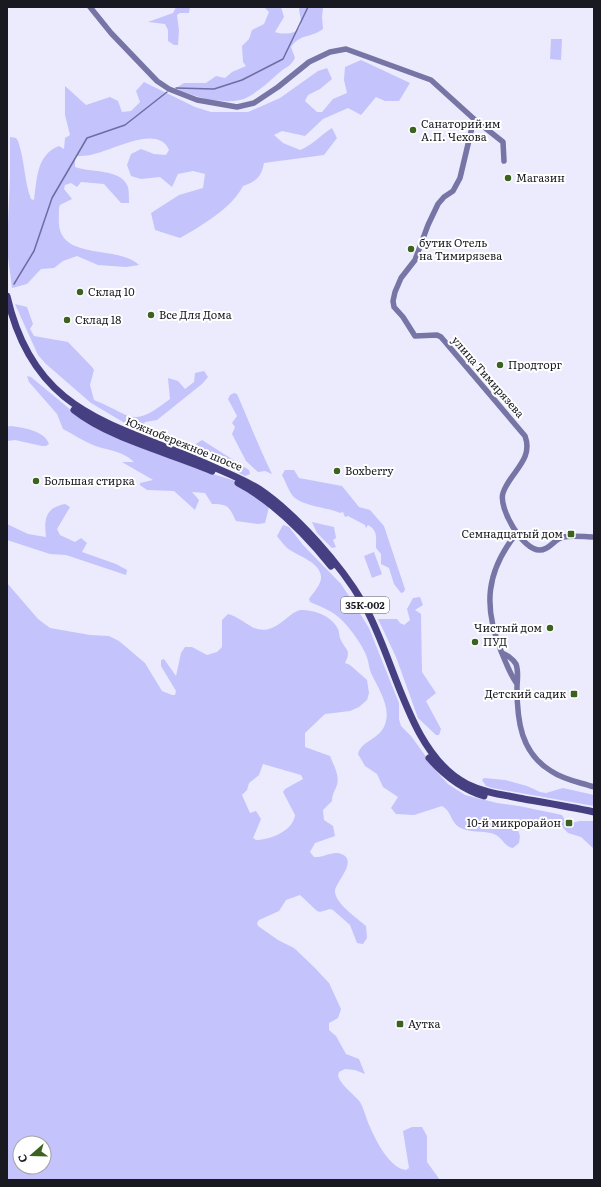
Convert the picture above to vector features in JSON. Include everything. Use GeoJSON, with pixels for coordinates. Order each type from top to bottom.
{"type":"FeatureCollection","features":[{"type":"Feature","properties":{"kind":"highway","name":"Южнобережное шоссе"},"geometry":{"type":"LineString","coordinates":[[7,296],[15,327],[42,376],[78,408],[103,422],[194,458],[250,483],[280,506],[328,555],[353,587],[372,620],[420,735],[433,755],[454,776],[466,784],[492,793],[594,812]]}},
{"type":"Feature","properties":{"kind":"highway","name":"Южнобережное шоссе"},"geometry":{"type":"LineString","coordinates":[[7,310],[18,340],[40,378],[61,399],[83,417],[113,432],[191,462],[240,483],[277,510],[300,533],[329,564],[361,608],[417,740],[436,766],[452,780],[463,788],[489,797],[594,816]]}},
{"type":"Feature","properties":{"kind":"street"},"geometry":{"type":"LineString","coordinates":[[90,7],[111,33],[157,81],[169,89],[197,100],[237,107],[254,103],[278,87],[309,62],[330,52],[346,50],[430,80],[492,135],[503,142],[504,161]]}},
{"type":"Feature","properties":{"kind":"street","name":"улица Тимирязева"},"geometry":{"type":"LineString","coordinates":[[474,119],[466,147],[465,162],[460,178],[453,191],[444,197],[438,204],[428,225],[415,260],[401,278],[393,301],[397,312],[403,317],[415,336],[437,335],[441,337],[525,436],[528,442],[527,456],[503,494],[504,503],[516,534]]}},
{"type":"Feature","properties":{"kind":"street"},"geometry":{"type":"LineString","coordinates":[[517,684],[509,671],[490,616],[489,592],[498,564],[516,534],[533,549],[539,551],[545,550],[563,537],[594,537]]}},
{"type":"Feature","properties":{"kind":"street"},"geometry":{"type":"LineString","coordinates":[[502,653],[510,657],[516,664],[518,672],[517,712],[522,737],[537,760],[550,771],[562,778],[594,787]]}},
{"type":"Feature","properties":{"kind":"shaded area"},"geometry":{"type":"Polygon","coordinates":[[[176,7],[190,7],[189,13],[180,13],[177,15],[179,30],[178,45],[174,45],[168,41],[168,30],[165,24],[148,22],[173,13],[176,7]]]}},
{"type":"Feature","properties":{"kind":"shaded area"},"geometry":{"type":"Polygon","coordinates":[[[264,7],[281,7],[284,17],[275,32],[283,34],[292,33],[299,29],[301,20],[299,7],[323,7],[323,29],[298,40],[291,47],[295,58],[292,63],[248,97],[231,101],[211,100],[191,95],[176,88],[184,83],[206,83],[216,76],[225,78],[232,72],[246,66],[243,62],[242,46],[249,39],[252,30],[264,24],[269,12],[264,7]]]}},
{"type":"Feature","properties":{"kind":"shaded area"},"geometry":{"type":"Polygon","coordinates":[[[551,39],[562,39],[561,60],[550,59],[551,39]]]}},
{"type":"Feature","properties":{"kind":"shaded area"},"geometry":{"type":"Polygon","coordinates":[[[361,60],[410,83],[399,101],[385,101],[376,97],[361,115],[348,108],[323,119],[305,136],[282,131],[274,135],[283,143],[300,150],[308,146],[332,128],[337,138],[324,155],[264,163],[259,176],[243,186],[238,194],[224,209],[180,238],[155,230],[151,213],[179,195],[203,188],[205,174],[193,171],[178,174],[172,187],[160,177],[141,179],[131,176],[127,165],[131,154],[141,149],[154,154],[166,155],[169,150],[163,143],[155,139],[135,141],[92,155],[75,156],[75,167],[112,174],[124,181],[128,187],[129,203],[121,203],[104,184],[81,182],[77,187],[71,183],[65,185],[64,189],[72,199],[60,205],[59,208],[59,227],[65,239],[73,245],[84,249],[120,256],[130,259],[139,265],[126,267],[98,265],[77,256],[63,261],[54,268],[41,269],[27,284],[12,288],[7,249],[10,137],[16,138],[18,141],[29,192],[31,199],[34,200],[37,176],[42,162],[51,150],[59,146],[64,149],[65,138],[70,135],[65,115],[65,86],[86,105],[110,97],[118,101],[122,112],[131,111],[140,102],[136,91],[144,82],[195,107],[211,112],[248,112],[280,98],[318,71],[327,68],[332,79],[320,89],[308,95],[305,101],[317,112],[322,112],[333,99],[347,93],[344,80],[345,67],[361,60]]]}},
{"type":"Feature","properties":{"kind":"shaded area"},"geometry":{"type":"Polygon","coordinates":[[[15,304],[27,307],[33,324],[30,329],[34,336],[68,342],[92,367],[94,370],[90,385],[94,400],[125,415],[139,417],[147,414],[170,399],[168,378],[178,381],[185,389],[194,382],[195,373],[204,371],[208,377],[202,384],[157,420],[145,422],[142,428],[128,425],[91,403],[46,364],[38,355],[15,304]]]}},
{"type":"Feature","properties":{"kind":"shaded area"},"geometry":{"type":"Polygon","coordinates":[[[27,376],[31,377],[83,420],[203,471],[239,482],[270,503],[265,523],[258,524],[236,521],[228,507],[212,504],[205,493],[192,492],[199,500],[195,510],[174,491],[147,490],[140,485],[140,483],[153,480],[122,462],[134,462],[125,455],[89,443],[63,429],[57,414],[29,382],[27,376]]]}},
{"type":"Feature","properties":{"kind":"shaded area"},"geometry":{"type":"Polygon","coordinates":[[[234,393],[237,394],[272,474],[265,471],[258,472],[246,461],[232,434],[235,427],[232,423],[237,416],[228,399],[230,395],[234,393]]]}},
{"type":"Feature","properties":{"kind":"shaded area"},"geometry":{"type":"Polygon","coordinates":[[[10,426],[32,430],[43,436],[49,444],[42,446],[15,440],[7,441],[7,427],[10,426]]]}},
{"type":"Feature","properties":{"kind":"shaded area"},"geometry":{"type":"Polygon","coordinates":[[[202,440],[249,470],[250,474],[245,476],[195,450],[196,444],[202,440]]]}},
{"type":"Feature","properties":{"kind":"shaded area"},"geometry":{"type":"Polygon","coordinates":[[[285,470],[294,470],[299,478],[342,486],[359,507],[370,510],[384,526],[405,589],[404,592],[401,593],[394,584],[389,568],[381,564],[381,554],[376,548],[376,535],[373,529],[368,525],[366,528],[365,525],[348,516],[345,517],[343,512],[340,513],[307,504],[296,499],[292,495],[282,475],[285,470]]]}},
{"type":"Feature","properties":{"kind":"shaded area"},"geometry":{"type":"Polygon","coordinates":[[[65,504],[70,507],[57,529],[60,535],[75,542],[81,538],[87,543],[82,552],[116,564],[127,570],[126,575],[66,555],[50,554],[7,540],[7,524],[28,534],[46,537],[45,525],[47,515],[53,508],[65,504]]]}},
{"type":"Feature","properties":{"kind":"shaded area"},"geometry":{"type":"Polygon","coordinates":[[[312,522],[334,527],[336,538],[333,540],[336,547],[332,548],[317,533],[312,522]]]}},
{"type":"Feature","properties":{"kind":"shaded area"},"geometry":{"type":"Polygon","coordinates":[[[283,525],[289,527],[303,545],[341,584],[347,593],[369,628],[399,703],[399,719],[401,726],[411,736],[438,773],[448,784],[465,795],[497,803],[562,815],[567,824],[580,821],[594,821],[594,849],[581,837],[568,833],[556,820],[535,821],[521,826],[518,830],[520,836],[519,843],[513,848],[508,846],[498,836],[493,834],[459,827],[454,823],[447,810],[442,806],[414,815],[396,814],[391,808],[398,797],[383,787],[377,774],[365,766],[358,754],[360,749],[376,736],[384,727],[387,715],[385,702],[371,673],[367,656],[351,630],[334,614],[310,602],[309,599],[317,588],[321,579],[320,571],[313,563],[288,549],[277,536],[283,525]]]}},
{"type":"Feature","properties":{"kind":"shaded area"},"geometry":{"type":"Polygon","coordinates":[[[374,552],[382,574],[372,578],[364,556],[374,552]]]}},
{"type":"Feature","properties":{"kind":"shaded area"},"geometry":{"type":"Polygon","coordinates":[[[7,583],[38,619],[50,628],[90,635],[109,636],[119,641],[145,663],[162,691],[172,695],[175,695],[176,691],[161,666],[161,660],[164,659],[176,676],[181,653],[185,647],[192,647],[207,655],[217,652],[222,647],[222,620],[228,614],[261,630],[274,627],[293,613],[300,610],[322,614],[335,624],[340,638],[348,652],[345,663],[350,665],[367,680],[369,693],[367,700],[359,707],[350,711],[325,714],[305,733],[305,747],[330,756],[338,777],[332,801],[323,810],[324,820],[333,826],[335,836],[315,843],[310,852],[314,857],[338,853],[345,856],[348,860],[345,871],[336,888],[336,897],[352,915],[366,926],[367,938],[363,944],[357,943],[350,925],[333,910],[317,911],[300,895],[286,900],[279,911],[259,920],[257,923],[258,926],[278,940],[294,948],[329,983],[341,1009],[338,1018],[329,1023],[329,1030],[336,1036],[346,1054],[359,1059],[365,1074],[355,1070],[345,1069],[339,1072],[338,1076],[345,1087],[360,1102],[373,1134],[382,1150],[399,1168],[406,1170],[409,1168],[403,1131],[412,1127],[422,1127],[427,1136],[427,1162],[440,1180],[7,1180],[7,583]],[[263,764],[259,775],[249,783],[247,790],[242,795],[250,813],[256,811],[261,819],[253,838],[256,840],[262,840],[280,834],[290,826],[295,815],[283,792],[285,789],[303,779],[301,775],[263,764]]]}},
{"type":"Feature","properties":{"kind":"shaded area"},"geometry":{"type":"Polygon","coordinates":[[[420,597],[423,605],[415,610],[421,614],[422,672],[436,693],[426,701],[441,729],[439,735],[436,735],[418,718],[396,657],[378,619],[397,619],[404,625],[410,620],[407,609],[413,598],[420,597]]]}},
{"type":"Feature","properties":{"kind":"shaded area"},"geometry":{"type":"Polygon","coordinates":[[[484,778],[505,780],[546,793],[563,788],[594,795],[594,806],[492,788],[486,786],[482,780],[484,778]]]}},
{"type":"Feature","properties":{"kind":"waterway"},"geometry":{"type":"LineString","coordinates":[[176,88],[214,89],[242,80],[283,59],[308,7]]}},
{"type":"Feature","properties":{"kind":"waterway"},"geometry":{"type":"LineString","coordinates":[[14,284],[34,251],[52,198],[87,138],[125,125],[167,92]]}},
{"type":"Feature","properties":{"kind":"place","name":"Санаторий им А.П. Чехова"},"geometry":{"type":"Point","coordinates":[413,130]}},
{"type":"Feature","properties":{"kind":"place","name":"Магазин"},"geometry":{"type":"Point","coordinates":[508,178]}},
{"type":"Feature","properties":{"kind":"place","name":"бутик Отель на Тимирязева"},"geometry":{"type":"Point","coordinates":[411,249]}},
{"type":"Feature","properties":{"kind":"place","name":"Склад 10"},"geometry":{"type":"Point","coordinates":[80,292]}},
{"type":"Feature","properties":{"kind":"place","name":"Все Для Дома"},"geometry":{"type":"Point","coordinates":[151,315]}},
{"type":"Feature","properties":{"kind":"place","name":"Склад 18"},"geometry":{"type":"Point","coordinates":[67,320]}},
{"type":"Feature","properties":{"kind":"place","name":"Продторг"},"geometry":{"type":"Point","coordinates":[500,365]}},
{"type":"Feature","properties":{"kind":"place","name":"Boxberry"},"geometry":{"type":"Point","coordinates":[337,471]}},
{"type":"Feature","properties":{"kind":"place","name":"Большая стирка"},"geometry":{"type":"Point","coordinates":[36,481]}},
{"type":"Feature","properties":{"kind":"place","name":"Семнадцатый дом"},"geometry":{"type":"Point","coordinates":[571,534]}},
{"type":"Feature","properties":{"kind":"place","name":"Чистый дом"},"geometry":{"type":"Point","coordinates":[550,628]}},
{"type":"Feature","properties":{"kind":"place","name":"ПУД"},"geometry":{"type":"Point","coordinates":[475,642]}},
{"type":"Feature","properties":{"kind":"place","name":"Детский садик"},"geometry":{"type":"Point","coordinates":[574,694]}},
{"type":"Feature","properties":{"kind":"place","name":"10-й микрорайон"},"geometry":{"type":"Point","coordinates":[569,823]}},
{"type":"Feature","properties":{"kind":"place","name":"Аутка"},"geometry":{"type":"Point","coordinates":[400,1024]}}]}
